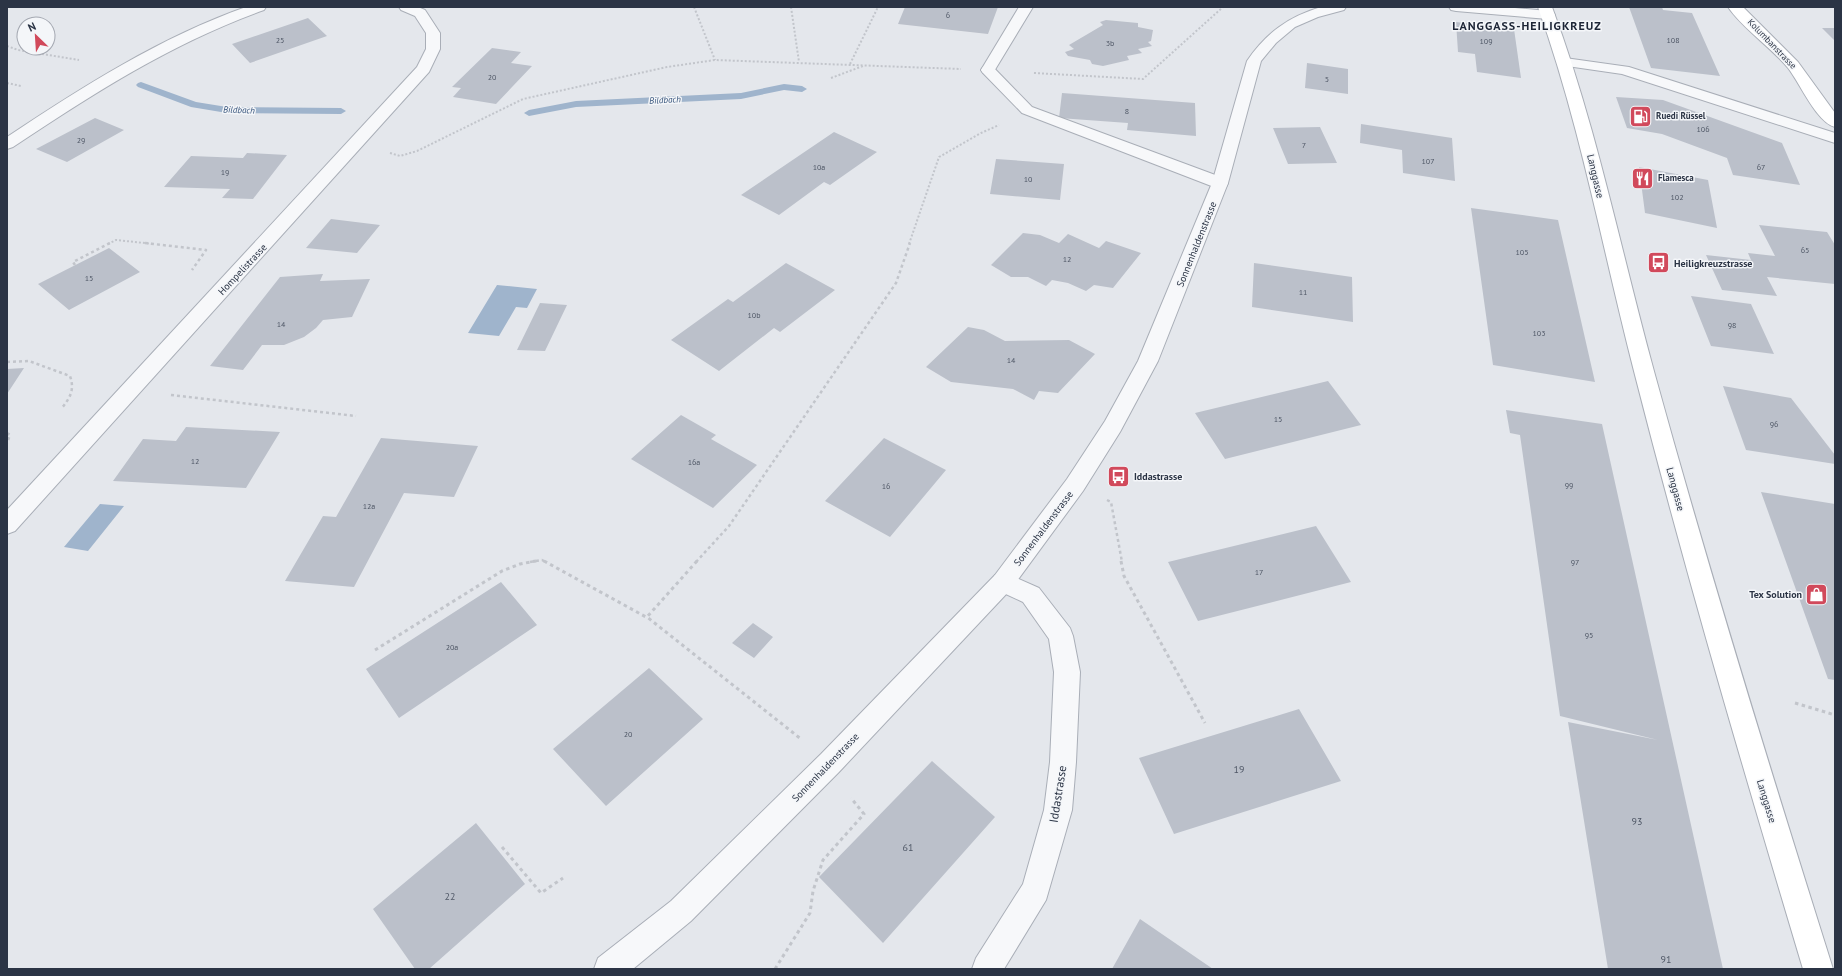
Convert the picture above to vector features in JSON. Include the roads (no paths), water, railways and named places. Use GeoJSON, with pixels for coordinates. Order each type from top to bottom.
{"type":"FeatureCollection","features":[{"type":"Feature","properties":{"kind":"main road","name":"Kolumbanstrasse"},"geometry":{"type":"LineString","coordinates":[[1735,7],[1793,65],[1822,108],[1835,122]]}},
{"type":"Feature","properties":{"kind":"main road","name":"Langgasse"},"geometry":{"type":"LineString","coordinates":[[1547,11],[1565,62],[1587,139],[1642,364],[1731,684],[1818,969]]}},
{"type":"Feature","properties":{"kind":"street"},"geometry":{"type":"LineString","coordinates":[[7,144],[128,68],[192,33],[227,18],[259,7]]}},
{"type":"Feature","properties":{"kind":"street","name":"Hompelistrasse"},"geometry":{"type":"LineString","coordinates":[[7,524],[424,69],[434,49],[433,33],[420,13],[406,7]]}},
{"type":"Feature","properties":{"kind":"street"},"geometry":{"type":"LineString","coordinates":[[1026,7],[988,70],[1027,110],[1220,183]]}},
{"type":"Feature","properties":{"kind":"street","name":"Sonnenhaldenstrasse"},"geometry":{"type":"LineString","coordinates":[[609,969],[681,911],[830,763],[1003,582],[1098,451],[1145,368],[1220,183],[1254,61],[1263,47],[1282,28],[1312,14],[1339,7]]}},
{"type":"Feature","properties":{"kind":"street"},"geometry":{"type":"LineString","coordinates":[[1456,7],[1547,11]]}},
{"type":"Feature","properties":{"kind":"street"},"geometry":{"type":"LineString","coordinates":[[1565,62],[1624,70],[1835,138]]}},
{"type":"Feature","properties":{"kind":"street","name":"Iddastrasse"},"geometry":{"type":"LineString","coordinates":[[987,969],[1036,890],[1058,810],[1063,762],[1066,672],[1061,636],[1031,595],[1003,582]]}},
{"type":"Feature","properties":{"kind":"water"},"geometry":{"type":"Polygon","coordinates":[[[497,285],[537,289],[527,308],[516,307],[499,336],[468,333],[497,285]]]}},
{"type":"Feature","properties":{"kind":"water"},"geometry":{"type":"Polygon","coordinates":[[[100,504],[124,506],[88,551],[64,547],[100,504]]]}},
{"type":"Feature","properties":{"kind":"waterway","name":"Bildbach"},"geometry":{"type":"LineString","coordinates":[[141,85],[194,105],[227,110],[341,111]]}},
{"type":"Feature","properties":{"kind":"waterway","name":"Bildbach"},"geometry":{"type":"LineString","coordinates":[[529,113],[576,104],[741,96],[784,87],[802,89]]}},
{"type":"Feature","properties":{"kind":"place","name":"Ruedi Rüssel"},"geometry":{"type":"Point","coordinates":[1641,116]}},
{"type":"Feature","properties":{"kind":"place","name":"Flamesca"},"geometry":{"type":"Point","coordinates":[1643,178]}},
{"type":"Feature","properties":{"kind":"place","name":"Heiligkreuzstrasse"},"geometry":{"type":"Point","coordinates":[1659,263]}},
{"type":"Feature","properties":{"kind":"place","name":"Iddastrasse"},"geometry":{"type":"Point","coordinates":[1118,476]}},
{"type":"Feature","properties":{"kind":"place","name":"Tex Solution"},"geometry":{"type":"Point","coordinates":[1817,594]}},
{"type":"Feature","properties":{"kind":"district","name":"LANGGASS-HEILIGKREUZ"},"geometry":{"type":"Point","coordinates":[1527,26]}}]}
